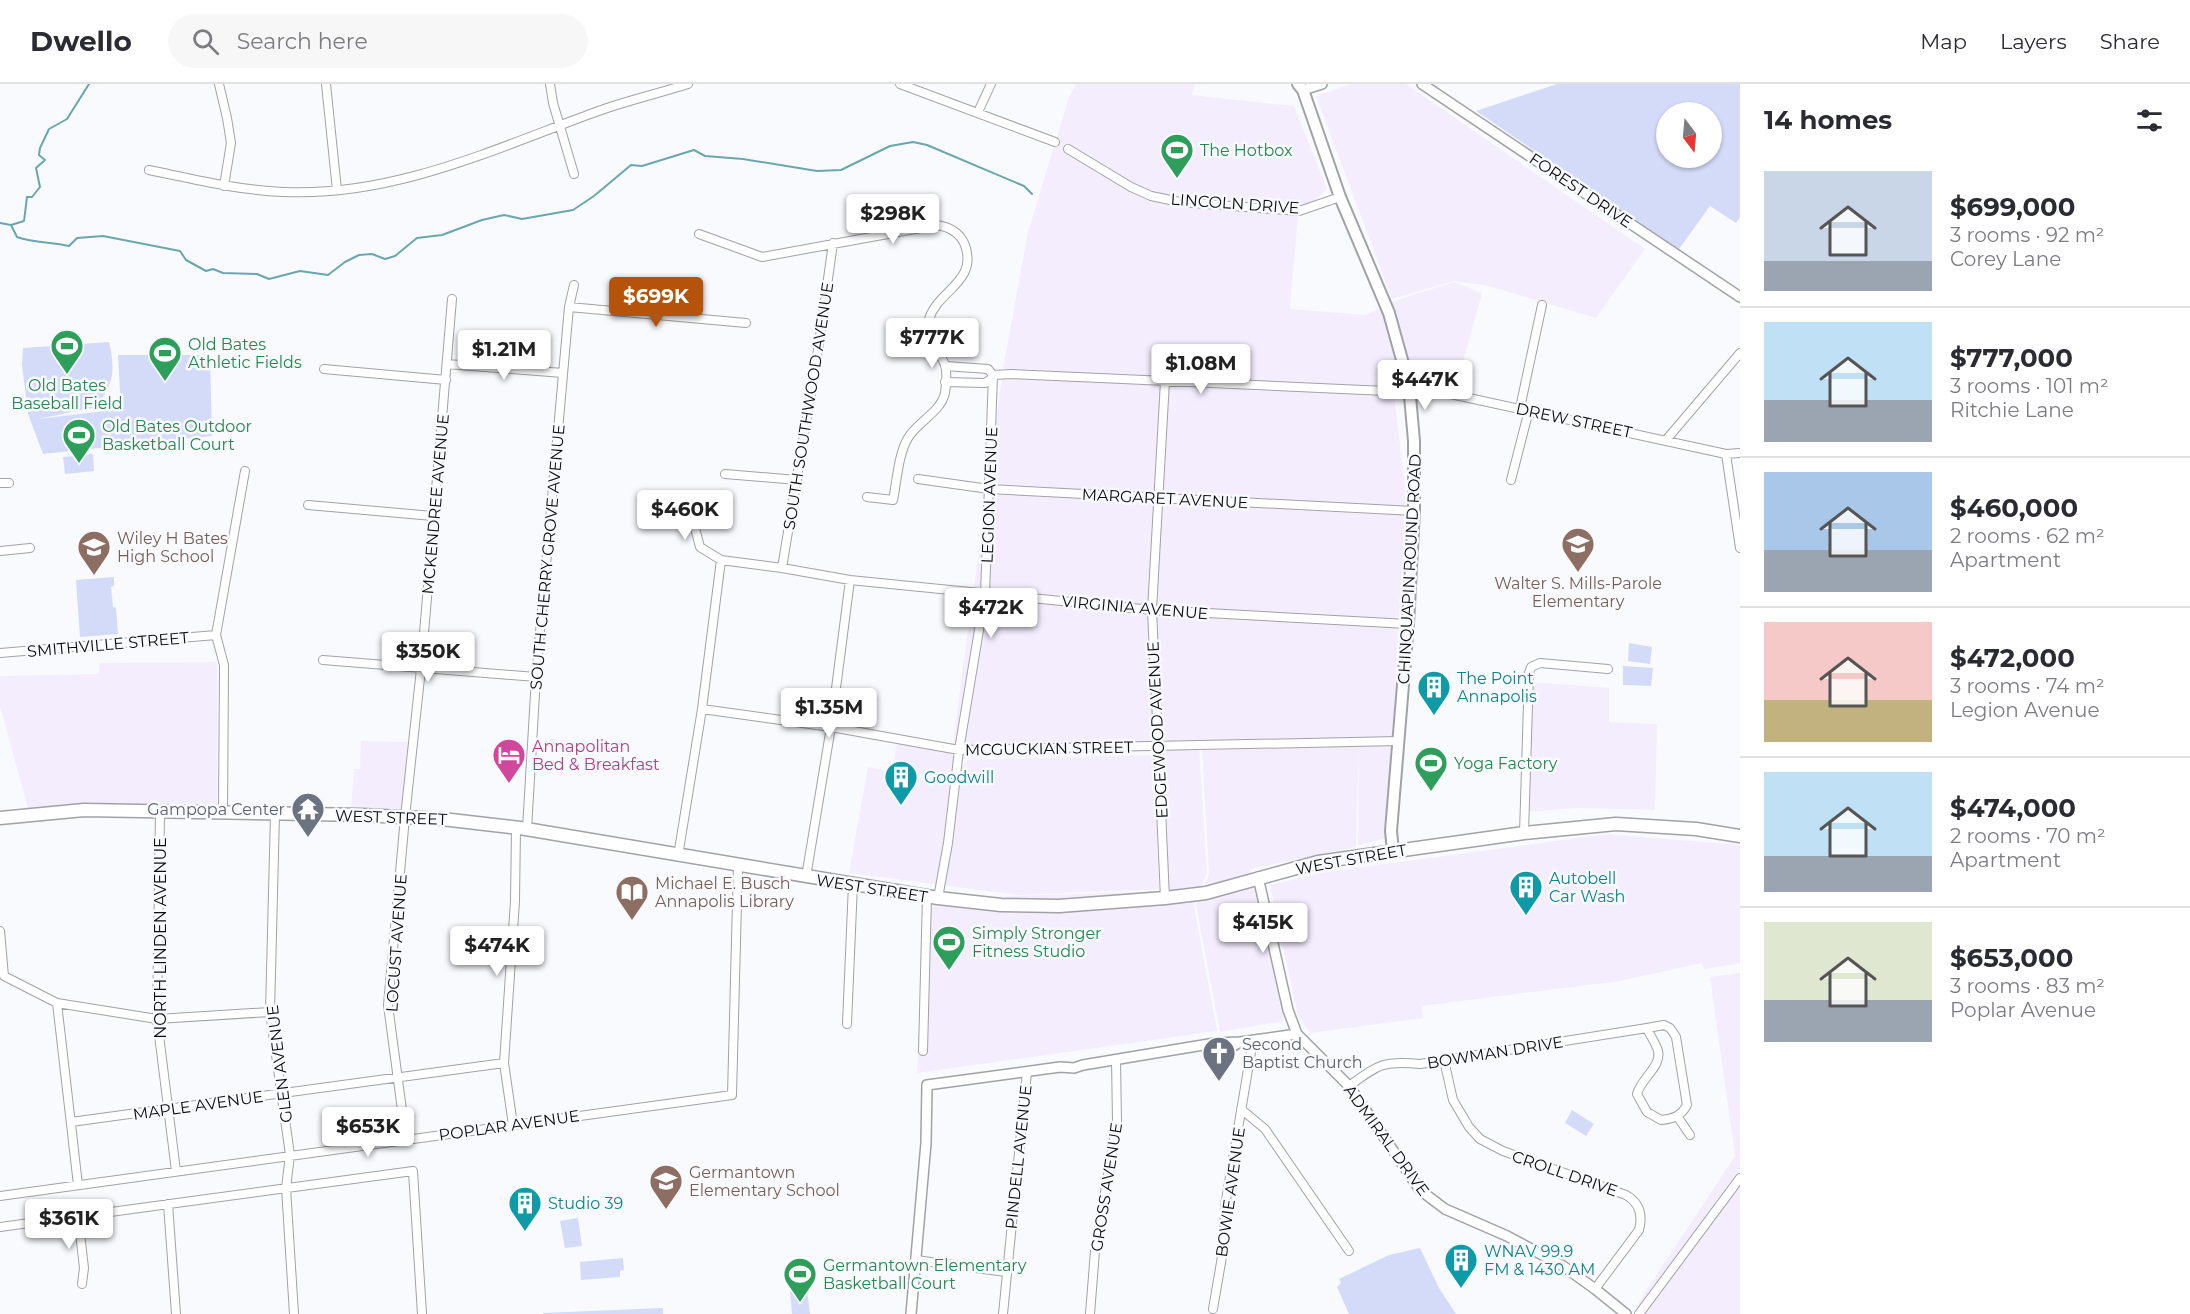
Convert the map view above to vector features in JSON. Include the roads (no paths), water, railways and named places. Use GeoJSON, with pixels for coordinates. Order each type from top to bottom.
{"type":"FeatureCollection","features":[{"type":"Feature","properties":{"kind":"main road","name":"CHINQUAPIN ROUND ROAD"},"geometry":{"type":"LineString","coordinates":[[1302,86],[1340,197],[1389,313],[1409,388],[1414,441],[1414,511],[1408,624],[1391,831],[1393,851]]}},
{"type":"Feature","properties":{"kind":"main road","name":"WEST STREET"},"geometry":{"type":"LineString","coordinates":[[0,818],[84,810],[442,819],[521,829],[933,897],[1001,905],[1059,906],[1206,893],[1318,862],[1524,833],[1616,824],[1696,829],[1740,836]]}},
{"type":"Feature","properties":{"kind":"street"},"geometry":{"type":"LineString","coordinates":[[219,84],[231,143],[224,186]]}},
{"type":"Feature","properties":{"kind":"street"},"geometry":{"type":"LineString","coordinates":[[326,84],[336,190]]}},
{"type":"Feature","properties":{"kind":"street"},"geometry":{"type":"LineString","coordinates":[[550,84],[553,103],[574,174]]}},
{"type":"Feature","properties":{"kind":"street"},"geometry":{"type":"LineString","coordinates":[[148,170],[224,186],[284,192],[336,190],[413,177],[458,164],[624,102],[688,84]]}},
{"type":"Feature","properties":{"kind":"street"},"geometry":{"type":"LineString","coordinates":[[900,84],[1055,141]]}},
{"type":"Feature","properties":{"kind":"street"},"geometry":{"type":"LineString","coordinates":[[978,112],[991,84]]}},
{"type":"Feature","properties":{"kind":"street"},"geometry":{"type":"LineString","coordinates":[[1302,86],[1322,84]]}},
{"type":"Feature","properties":{"kind":"street","name":"FOREST DRIVE"},"geometry":{"type":"LineString","coordinates":[[1422,84],[1740,297]]}},
{"type":"Feature","properties":{"kind":"street","name":"LINCOLN DRIVE"},"geometry":{"type":"LineString","coordinates":[[1068,149],[1131,187],[1151,196],[1180,202],[1299,211],[1340,197]]}},
{"type":"Feature","properties":{"kind":"street"},"geometry":{"type":"LineString","coordinates":[[699,234],[762,257],[937,225],[956,232],[966,249],[967,265],[964,274],[936,305],[928,321],[930,336],[945,366],[945,393],[941,403],[916,426],[907,439],[893,500],[867,497]]}},
{"type":"Feature","properties":{"kind":"street","name":"SOUTH SOUTHWOOD AVENUE"},"geometry":{"type":"LineString","coordinates":[[782,568],[833,243]]}},
{"type":"Feature","properties":{"kind":"street","name":"SOUTH CHERRY GROVE AVENUE"},"geometry":{"type":"LineString","coordinates":[[513,1125],[504,1063],[514,901],[569,307],[574,285]]}},
{"type":"Feature","properties":{"kind":"street","name":"MCKENDREE AVENUE"},"geometry":{"type":"LineString","coordinates":[[405,817],[421,669],[452,299]]}},
{"type":"Feature","properties":{"kind":"street"},"geometry":{"type":"LineString","coordinates":[[1520,408],[1542,305]]}},
{"type":"Feature","properties":{"kind":"street"},"geometry":{"type":"LineString","coordinates":[[569,307],[746,323]]}},
{"type":"Feature","properties":{"kind":"street"},"geometry":{"type":"LineString","coordinates":[[1666,440],[1740,352]]}},
{"type":"Feature","properties":{"kind":"street"},"geometry":{"type":"LineString","coordinates":[[447,364],[563,373]]}},
{"type":"Feature","properties":{"kind":"street"},"geometry":{"type":"LineString","coordinates":[[945,366],[988,369],[993,376],[985,383],[945,381]]}},
{"type":"Feature","properties":{"kind":"street"},"geometry":{"type":"LineString","coordinates":[[324,369],[446,380]]}},
{"type":"Feature","properties":{"kind":"street","name":"DREW STREET"},"geometry":{"type":"LineString","coordinates":[[993,376],[1012,374],[1409,388],[1520,408],[1726,454],[1740,453]]}},
{"type":"Feature","properties":{"kind":"street","name":"LEGION AVENUE"},"geometry":{"type":"LineString","coordinates":[[923,1051],[933,897],[948,843],[959,750],[985,594],[993,376]]}},
{"type":"Feature","properties":{"kind":"street","name":"EDGEWOOD AVENUE"},"geometry":{"type":"LineString","coordinates":[[1165,381],[1152,610],[1165,898]]}},
{"type":"Feature","properties":{"kind":"street"},"geometry":{"type":"LineString","coordinates":[[1511,480],[1528,410]]}},
{"type":"Feature","properties":{"kind":"street"},"geometry":{"type":"LineString","coordinates":[[1726,454],[1740,548]]}},
{"type":"Feature","properties":{"kind":"street"},"geometry":{"type":"LineString","coordinates":[[223,812],[224,665],[216,636],[244,471]]}},
{"type":"Feature","properties":{"kind":"street"},"geometry":{"type":"LineString","coordinates":[[725,474],[796,480]]}},
{"type":"Feature","properties":{"kind":"street","name":"MARGARET AVENUE"},"geometry":{"type":"LineString","coordinates":[[918,479],[989,489],[1414,511]]}},
{"type":"Feature","properties":{"kind":"street"},"geometry":{"type":"LineString","coordinates":[[678,856],[702,709],[721,560],[699,547],[691,513],[694,501]]}},
{"type":"Feature","properties":{"kind":"street"},"geometry":{"type":"LineString","coordinates":[[308,505],[433,516]]}},
{"type":"Feature","properties":{"kind":"street"},"geometry":{"type":"LineString","coordinates":[[0,551],[30,548]]}},
{"type":"Feature","properties":{"kind":"street","name":"VIRGINIA AVENUE"},"geometry":{"type":"LineString","coordinates":[[721,560],[850,580],[1152,610],[1408,624]]}},
{"type":"Feature","properties":{"kind":"street"},"geometry":{"type":"LineString","coordinates":[[806,877],[831,727],[850,580]]}},
{"type":"Feature","properties":{"kind":"street","name":"SMITHVILLE STREET"},"geometry":{"type":"LineString","coordinates":[[0,653],[216,636]]}},
{"type":"Feature","properties":{"kind":"street"},"geometry":{"type":"LineString","coordinates":[[323,660],[536,677]]}},
{"type":"Feature","properties":{"kind":"street"},"geometry":{"type":"LineString","coordinates":[[1524,833],[1525,753],[1531,667],[1540,663],[1608,669]]}},
{"type":"Feature","properties":{"kind":"street","name":"MCGUCKIAN STREET"},"geometry":{"type":"LineString","coordinates":[[702,709],[831,727],[959,750],[1399,741]]}},
{"type":"Feature","properties":{"kind":"street","name":"NORTH LINDEN AVENUE"},"geometry":{"type":"LineString","coordinates":[[160,812],[157,1019],[176,1171]]}},
{"type":"Feature","properties":{"kind":"street","name":"GLEN AVENUE"},"geometry":{"type":"LineString","coordinates":[[275,814],[270,1012],[290,1155],[286,1188],[294,1314]]}},
{"type":"Feature","properties":{"kind":"street","name":"LOCUST AVENUE"},"geometry":{"type":"LineString","coordinates":[[405,817],[388,1005],[406,1140]]}},
{"type":"Feature","properties":{"kind":"street","name":"POPLAR AVENUE"},"geometry":{"type":"LineString","coordinates":[[0,1196],[732,1095],[738,865]]}},
{"type":"Feature","properties":{"kind":"street","name":"ADMIRAL DRIVE"},"geometry":{"type":"LineString","coordinates":[[1258,877],[1288,1010],[1297,1034],[1349,1086],[1413,1181],[1428,1198],[1454,1214],[1501,1233],[1550,1258],[1626,1314]]}},
{"type":"Feature","properties":{"kind":"street"},"geometry":{"type":"LineString","coordinates":[[847,1024],[853,885]]}},
{"type":"Feature","properties":{"kind":"street"},"geometry":{"type":"LineString","coordinates":[[0,931],[2,976],[57,1003],[157,1019],[270,1012]]}},
{"type":"Feature","properties":{"kind":"street"},"geometry":{"type":"LineString","coordinates":[[57,1003],[78,1185]]}},
{"type":"Feature","properties":{"kind":"street","name":"BOWMAN DRIVE"},"geometry":{"type":"LineString","coordinates":[[1349,1086],[1374,1068],[1384,1064],[1400,1061],[1420,1064],[1664,1025],[1670,1028],[1676,1037],[1687,1105],[1677,1116]]}},
{"type":"Feature","properties":{"kind":"street"},"geometry":{"type":"LineString","coordinates":[[1647,1028],[1659,1054],[1657,1061],[1639,1086],[1637,1094],[1647,1112],[1661,1120],[1677,1116],[1690,1135]]}},
{"type":"Feature","properties":{"kind":"street"},"geometry":{"type":"LineString","coordinates":[[911,1314],[926,1143],[927,1085],[1060,1067],[1073,1062],[1083,1065],[1232,1041],[1240,1042],[1297,1034]]}},
{"type":"Feature","properties":{"kind":"street","name":"BOWIE AVENUE"},"geometry":{"type":"LineString","coordinates":[[1213,1309],[1224,1245],[1225,1206],[1253,1040]]}},
{"type":"Feature","properties":{"kind":"street","name":"GROSS AVENUE"},"geometry":{"type":"LineString","coordinates":[[1090,1314],[1095,1251],[1117,1122],[1116,1059]]}},
{"type":"Feature","properties":{"kind":"street","name":"CROLL DRIVE"},"geometry":{"type":"LineString","coordinates":[[1444,1060],[1453,1100],[1469,1127],[1480,1139],[1503,1151],[1626,1195],[1638,1206],[1641,1221],[1638,1230],[1595,1289]]}},
{"type":"Feature","properties":{"kind":"street","name":"MAPLE AVENUE"},"geometry":{"type":"LineString","coordinates":[[71,1122],[504,1063]]}},
{"type":"Feature","properties":{"kind":"street","name":"PINDELL AVENUE"},"geometry":{"type":"LineString","coordinates":[[1003,1314],[1027,1072]]}},
{"type":"Feature","properties":{"kind":"street"},"geometry":{"type":"LineString","coordinates":[[1241,1109],[1265,1129],[1349,1251]]}},
{"type":"Feature","properties":{"kind":"street"},"geometry":{"type":"LineString","coordinates":[[0,1227],[413,1171],[422,1314]]}},
{"type":"Feature","properties":{"kind":"street"},"geometry":{"type":"LineString","coordinates":[[1639,1314],[1740,1178]]}},
{"type":"Feature","properties":{"kind":"street"},"geometry":{"type":"LineString","coordinates":[[168,1204],[176,1314]]}},
{"type":"Feature","properties":{"kind":"street"},"geometry":{"type":"LineString","coordinates":[[78,1216],[84,1268],[82,1284]]}},
{"type":"Feature","properties":{"kind":"street"},"geometry":{"type":"LineString","coordinates":[[916,1260],[1006,1272]]}},
{"type":"Feature","properties":{"kind":"waterway"},"geometry":{"type":"LineString","coordinates":[[11,225],[24,221],[27,197],[32,197],[40,187],[36,168],[45,160],[39,155],[49,129],[67,119],[89,84]]}},
{"type":"Feature","properties":{"kind":"waterway"},"geometry":{"type":"LineString","coordinates":[[0,223],[11,225],[17,237],[30,240],[69,246],[77,238],[103,236],[180,251],[186,260],[206,271],[213,269],[223,273],[257,274],[269,279],[300,271],[328,275],[359,255],[372,254],[385,259],[395,256],[417,238],[442,235],[482,220],[504,215],[522,219],[573,210],[594,196],[631,165],[642,166],[694,150],[705,156],[743,159],[817,171],[841,170],[890,146],[913,142],[927,145],[1024,186],[1032,194]]}},
{"type":"Feature","properties":{"kind":"place","name":"The Hotbox"},"geometry":{"type":"Point","coordinates":[1177,179]}},
{"type":"Feature","properties":{"kind":"place","name":"Old Bates Baseball Field"},"geometry":{"type":"Point","coordinates":[67,375]}},
{"type":"Feature","properties":{"kind":"place","name":"Old Bates Athletic Fields"},"geometry":{"type":"Point","coordinates":[165,382]}},
{"type":"Feature","properties":{"kind":"place","name":"Old Bates Outdoor Basketball Court"},"geometry":{"type":"Point","coordinates":[79,464]}},
{"type":"Feature","properties":{"kind":"place","name":"Walter S. Mills-Parole Elementary"},"geometry":{"type":"Point","coordinates":[1578,573]}},
{"type":"Feature","properties":{"kind":"place","name":"Wiley H Bates High School"},"geometry":{"type":"Point","coordinates":[94,576]}},
{"type":"Feature","properties":{"kind":"place","name":"The Point Annapolis"},"geometry":{"type":"Point","coordinates":[1434,716]}},
{"type":"Feature","properties":{"kind":"place","name":"Annapolitan Bed & Breakfast"},"geometry":{"type":"Point","coordinates":[509,784]}},
{"type":"Feature","properties":{"kind":"place","name":"Yoga Factory"},"geometry":{"type":"Point","coordinates":[1431,792]}},
{"type":"Feature","properties":{"kind":"place","name":"Goodwill"},"geometry":{"type":"Point","coordinates":[901,806]}},
{"type":"Feature","properties":{"kind":"place","name":"Gampopa Center"},"geometry":{"type":"Point","coordinates":[308,838]}},
{"type":"Feature","properties":{"kind":"place","name":"Autobell Car Wash"},"geometry":{"type":"Point","coordinates":[1526,916]}},
{"type":"Feature","properties":{"kind":"place","name":"Michael E. Busch Annapolis Library"},"geometry":{"type":"Point","coordinates":[632,921]}},
{"type":"Feature","properties":{"kind":"place","name":"Simply Stronger Fitness Studio"},"geometry":{"type":"Point","coordinates":[949,971]}},
{"type":"Feature","properties":{"kind":"place","name":"Second Baptist Church"},"geometry":{"type":"Point","coordinates":[1219,1082]}},
{"type":"Feature","properties":{"kind":"place","name":"Germantown Elementary School"},"geometry":{"type":"Point","coordinates":[666,1210]}},
{"type":"Feature","properties":{"kind":"place","name":"Studio 39"},"geometry":{"type":"Point","coordinates":[525,1232]}},
{"type":"Feature","properties":{"kind":"place","name":"WNAV 99.9 FM & 1430 AM"},"geometry":{"type":"Point","coordinates":[1461,1289]}},
{"type":"Feature","properties":{"kind":"place","name":"Germantown Elementary Basketball Court"},"geometry":{"type":"Point","coordinates":[800,1303]}}]}
